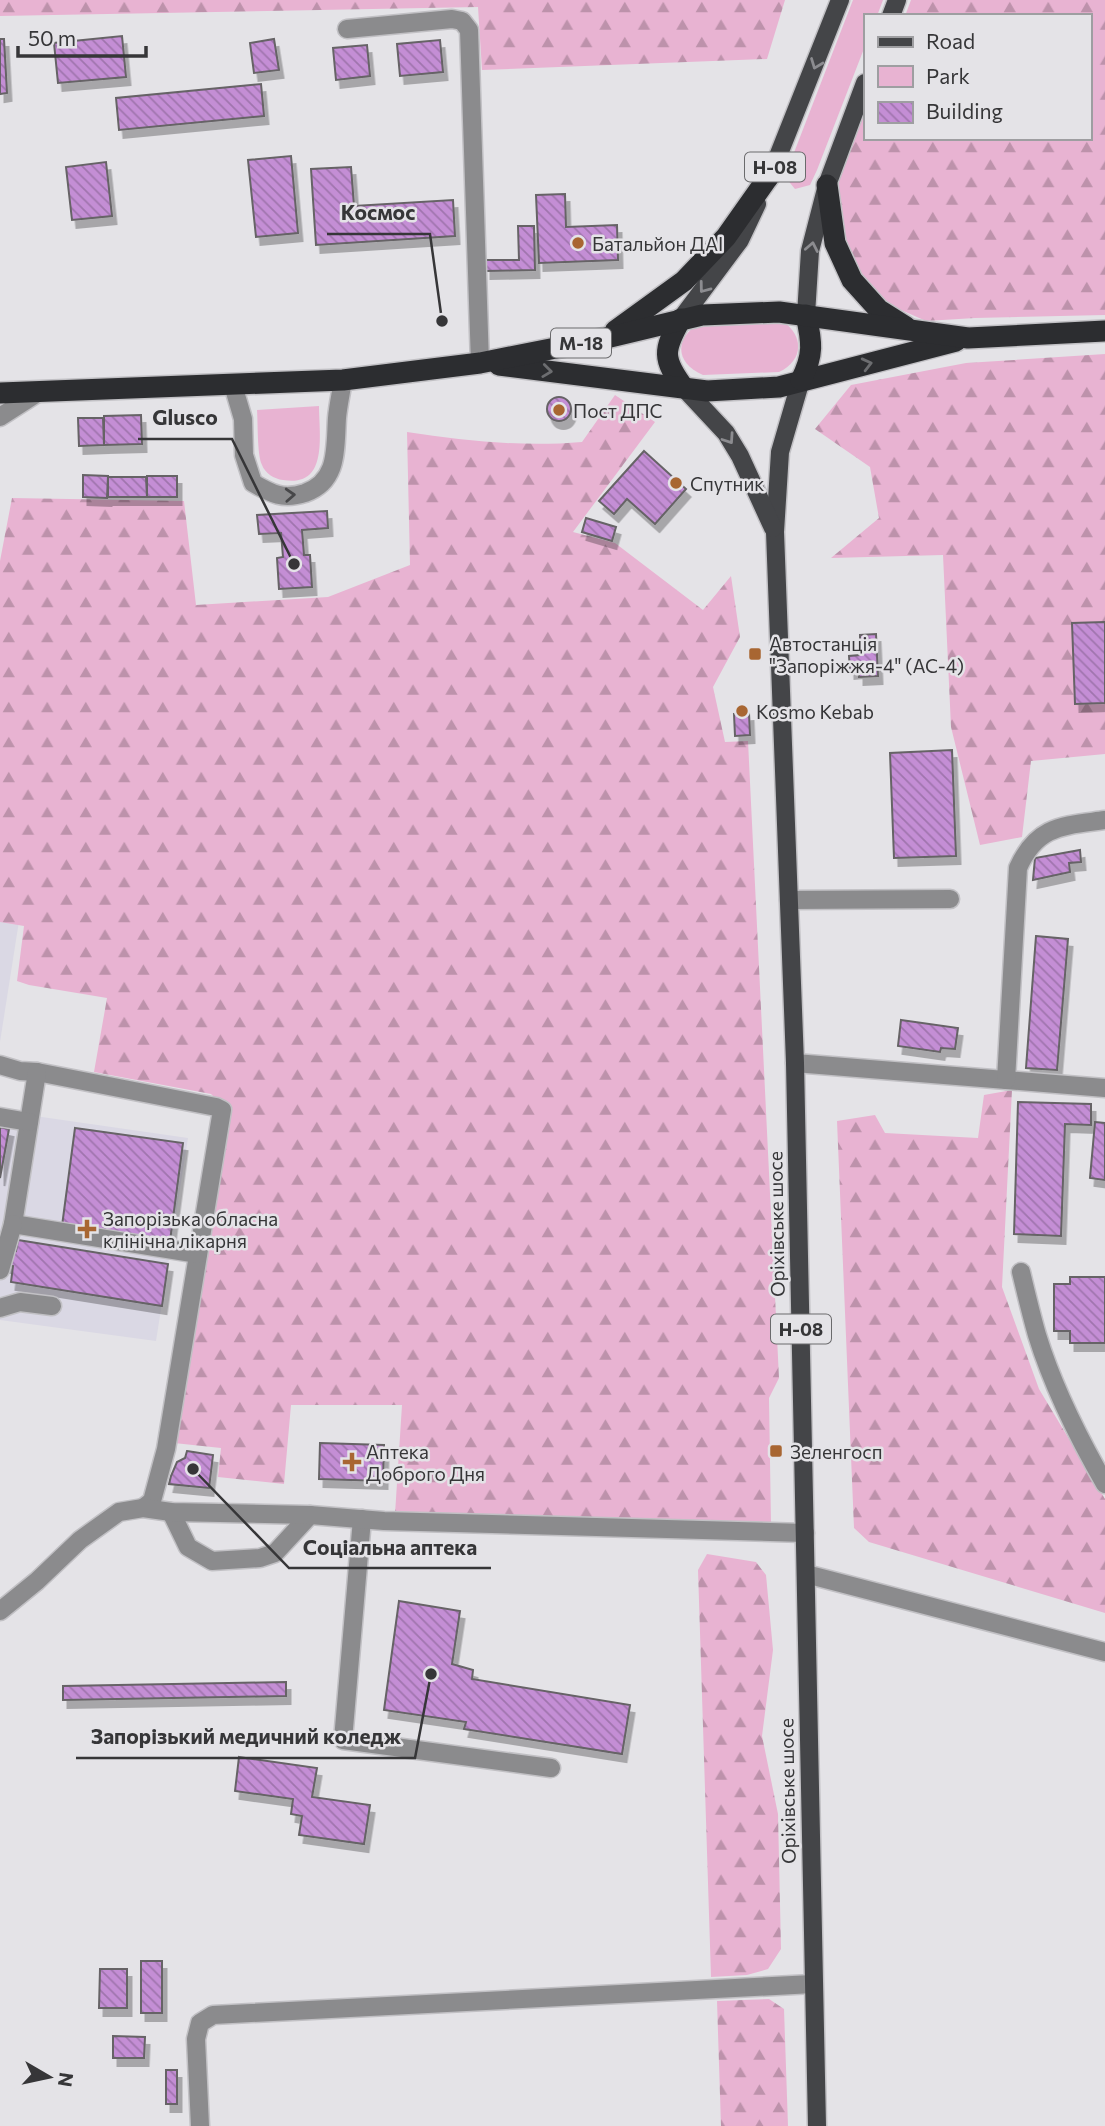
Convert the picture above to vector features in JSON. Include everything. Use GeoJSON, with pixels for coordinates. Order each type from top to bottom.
{"type":"FeatureCollection","features":[{"type":"Feature","properties":{"kind":"highway"},"geometry":{"type":"LineString","coordinates":[[606,338],[684,281],[726,237],[774,169]]}},
{"type":"Feature","properties":{"kind":"highway"},"geometry":{"type":"LineString","coordinates":[[827,185],[835,243],[852,280],[879,310],[914,332]]}},
{"type":"Feature","properties":{"kind":"highway","name":"М-18"},"geometry":{"type":"LineString","coordinates":[[0,393],[343,380],[480,363],[606,338],[702,314],[779,312],[968,338],[1105,331]]}},
{"type":"Feature","properties":{"kind":"highway","name":"Н-08"},"geometry":{"type":"LineString","coordinates":[[801,380],[809,366],[812,346],[806,315]]}},
{"type":"Feature","properties":{"kind":"highway","name":"Н-08"},"geometry":{"type":"LineString","coordinates":[[681,319],[669,340],[667,354],[670,370],[684,388]]}},
{"type":"Feature","properties":{"kind":"highway","name":"М-18"},"geometry":{"type":"LineString","coordinates":[[480,363],[707,391],[779,387],[968,338]]}},
{"type":"Feature","properties":{"kind":"main road","name":"Н-08"},"geometry":{"type":"LineString","coordinates":[[681,319],[740,240],[774,169],[840,0]]}},
{"type":"Feature","properties":{"kind":"main road","name":"Н-08"},"geometry":{"type":"LineString","coordinates":[[806,315],[810,251],[827,185],[864,86]]}},
{"type":"Feature","properties":{"kind":"main road","name":"Оріхівське шосе"},"geometry":{"type":"LineString","coordinates":[[801,380],[780,452],[775,531],[795,1063],[817,2126]]}},
{"type":"Feature","properties":{"kind":"main road","name":"Оріхівське шосе"},"geometry":{"type":"LineString","coordinates":[[684,388],[726,433],[740,456],[775,531]]}},
{"type":"Feature","properties":{"kind":"street"},"geometry":{"type":"LineString","coordinates":[[347,29],[452,19],[462,21],[469,30],[480,363]]}},
{"type":"Feature","properties":{"kind":"street"},"geometry":{"type":"LineString","coordinates":[[233,385],[243,419],[244,455],[253,483],[272,495],[294,496],[312,490],[328,478],[337,449],[337,416],[343,380]]}},
{"type":"Feature","properties":{"kind":"street"},"geometry":{"type":"LineString","coordinates":[[0,417],[39,392]]}},
{"type":"Feature","properties":{"kind":"street"},"geometry":{"type":"LineString","coordinates":[[1006,1080],[1018,868],[1026,851],[1038,837],[1068,826],[1105,820]]}},
{"type":"Feature","properties":{"kind":"street"},"geometry":{"type":"LineString","coordinates":[[789,900],[950,899]]}},
{"type":"Feature","properties":{"kind":"street"},"geometry":{"type":"LineString","coordinates":[[795,1063],[1105,1087]]}},
{"type":"Feature","properties":{"kind":"street"},"geometry":{"type":"LineString","coordinates":[[0,1065],[20,1071],[203,1104],[222,1110],[166,1450],[152,1501],[143,1508]]}},
{"type":"Feature","properties":{"kind":"street"},"geometry":{"type":"LineString","coordinates":[[0,1270],[13,1224],[37,1072]]}},
{"type":"Feature","properties":{"kind":"street"},"geometry":{"type":"LineString","coordinates":[[0,1117],[29,1122]]}},
{"type":"Feature","properties":{"kind":"street"},"geometry":{"type":"LineString","coordinates":[[13,1224],[198,1254]]}},
{"type":"Feature","properties":{"kind":"street"},"geometry":{"type":"LineString","coordinates":[[1021,1272],[1037,1336],[1058,1391],[1105,1484]]}},
{"type":"Feature","properties":{"kind":"street"},"geometry":{"type":"LineString","coordinates":[[0,1308],[20,1302],[52,1306]]}},
{"type":"Feature","properties":{"kind":"street"},"geometry":{"type":"LineString","coordinates":[[0,1611],[37,1581],[80,1540],[118,1512],[143,1508],[171,1512],[310,1515],[539,1527],[805,1533]]}},
{"type":"Feature","properties":{"kind":"street"},"geometry":{"type":"LineString","coordinates":[[171,1512],[188,1547],[212,1561],[260,1558],[275,1553],[310,1515]]}},
{"type":"Feature","properties":{"kind":"street"},"geometry":{"type":"LineString","coordinates":[[362,1519],[342,1740],[551,1768]]}},
{"type":"Feature","properties":{"kind":"street"},"geometry":{"type":"LineString","coordinates":[[806,1574],[1105,1652]]}},
{"type":"Feature","properties":{"kind":"street"},"geometry":{"type":"LineString","coordinates":[[200,2126],[196,2039],[200,2024],[213,2015],[813,1984]]}},
{"type":"Feature","properties":{"kind":"shaded area"},"geometry":{"type":"Polygon","coordinates":[[[0,899],[22,902],[0,1042],[0,899]]]}},
{"type":"Feature","properties":{"kind":"shaded area","name":"Запорізька обласна клінічна лікарня"},"geometry":{"type":"Polygon","coordinates":[[[0,1111],[188,1138],[156,1341],[0,1320],[0,1111]]]}},
{"type":"Feature","properties":{"kind":"green space"},"geometry":{"type":"Polygon","coordinates":[[[0,0],[785,0],[767,59],[482,70],[478,7],[0,16],[0,0]]]}},
{"type":"Feature","properties":{"kind":"green space"},"geometry":{"type":"Polygon","coordinates":[[[853,0],[883,0],[878,14],[864,14],[864,49],[810,185],[795,189],[786,178],[853,0]]]}},
{"type":"Feature","properties":{"kind":"green space"},"geometry":{"type":"Polygon","coordinates":[[[911,0],[1105,0],[1105,315],[926,321],[883,302],[855,273],[836,228],[839,176],[864,114],[864,140],[1091,140],[1091,14],[906,14],[911,0]]]}},
{"type":"Feature","properties":{"kind":"green space"},"geometry":{"type":"Polygon","coordinates":[[[784,322],[795,335],[798,349],[792,362],[779,372],[703,375],[687,364],[683,357],[682,343],[700,323],[784,322]]]}},
{"type":"Feature","properties":{"kind":"green space"},"geometry":{"type":"Polygon","coordinates":[[[1105,354],[1105,754],[1031,761],[1022,837],[980,845],[951,727],[943,555],[831,558],[879,518],[870,467],[815,429],[851,385],[966,363],[1105,354]]]}},
{"type":"Feature","properties":{"kind":"green space"},"geometry":{"type":"Polygon","coordinates":[[[615,395],[655,422],[573,532],[615,543],[703,610],[731,576],[740,637],[713,687],[725,742],[748,741],[779,1378],[769,1398],[771,1525],[395,1514],[402,1405],[291,1405],[284,1484],[218,1477],[221,1448],[174,1443],[229,1111],[211,1094],[94,1072],[107,998],[17,981],[24,926],[0,922],[0,561],[12,498],[184,501],[196,605],[328,597],[410,565],[407,432],[494,442],[582,442],[615,395]]]}},
{"type":"Feature","properties":{"kind":"green space"},"geometry":{"type":"Polygon","coordinates":[[[319,406],[320,444],[315,468],[308,476],[298,480],[280,479],[270,475],[260,460],[257,410],[319,406]]]}},
{"type":"Feature","properties":{"kind":"green space"},"geometry":{"type":"Polygon","coordinates":[[[1012,1090],[1002,1287],[1039,1389],[1105,1499],[1105,1613],[869,1542],[854,1528],[837,1121],[875,1115],[885,1133],[978,1138],[984,1095],[1012,1090]]]}},
{"type":"Feature","properties":{"kind":"green space"},"geometry":{"type":"Polygon","coordinates":[[[707,1554],[756,1562],[766,1575],[773,1650],[762,1736],[778,1814],[781,1949],[768,1969],[747,1975],[711,1977],[698,1570],[707,1554]]]}},
{"type":"Feature","properties":{"kind":"green space"},"geometry":{"type":"Polygon","coordinates":[[[769,1999],[784,2009],[788,2126],[721,2126],[717,2001],[769,1999]]]}},
{"type":"Feature","properties":{"kind":"building"},"geometry":{"type":"Polygon","coordinates":[[[122,36],[126,77],[58,83],[54,43],[122,36]]]}},
{"type":"Feature","properties":{"kind":"building"},"geometry":{"type":"Polygon","coordinates":[[[0,39],[4,39],[7,93],[0,94],[0,39]]]}},
{"type":"Feature","properties":{"kind":"building"},"geometry":{"type":"Polygon","coordinates":[[[274,39],[279,70],[254,73],[250,43],[274,39]]]}},
{"type":"Feature","properties":{"kind":"building"},"geometry":{"type":"Polygon","coordinates":[[[440,40],[443,72],[400,76],[397,44],[440,40]]]}},
{"type":"Feature","properties":{"kind":"building"},"geometry":{"type":"Polygon","coordinates":[[[367,45],[370,76],[336,80],[333,48],[367,45]]]}},
{"type":"Feature","properties":{"kind":"building"},"geometry":{"type":"Polygon","coordinates":[[[261,84],[264,116],[119,130],[116,98],[261,84]]]}},
{"type":"Feature","properties":{"kind":"building"},"geometry":{"type":"Polygon","coordinates":[[[291,156],[298,233],[256,237],[248,160],[291,156]]]}},
{"type":"Feature","properties":{"kind":"building"},"geometry":{"type":"Polygon","coordinates":[[[106,162],[112,216],[72,220],[66,167],[106,162]]]}},
{"type":"Feature","properties":{"kind":"building"},"geometry":{"type":"Polygon","coordinates":[[[351,167],[354,206],[453,200],[455,236],[316,245],[311,169],[351,167]]]}},
{"type":"Feature","properties":{"kind":"building","name":"Батальйон ДАI"},"geometry":{"type":"Polygon","coordinates":[[[565,194],[566,227],[617,225],[618,260],[539,263],[536,195],[565,194]]]}},
{"type":"Feature","properties":{"kind":"building"},"geometry":{"type":"Polygon","coordinates":[[[518,226],[534,226],[535,270],[486,271],[486,260],[519,260],[518,226]]]}},
{"type":"Feature","properties":{"kind":"building"},"geometry":{"type":"Polygon","coordinates":[[[559,397],[570,404],[571,409],[564,420],[559,421],[548,414],[547,409],[554,398],[559,397]]]}},
{"type":"Feature","properties":{"kind":"building"},"geometry":{"type":"Polygon","coordinates":[[[141,415],[142,444],[104,445],[104,416],[141,415]]]}},
{"type":"Feature","properties":{"kind":"building"},"geometry":{"type":"Polygon","coordinates":[[[78,418],[103,418],[104,445],[79,446],[78,418]]]}},
{"type":"Feature","properties":{"kind":"building"},"geometry":{"type":"Polygon","coordinates":[[[644,451],[686,489],[655,524],[627,499],[614,514],[599,501],[644,451]]]}},
{"type":"Feature","properties":{"kind":"building"},"geometry":{"type":"Polygon","coordinates":[[[83,475],[108,476],[107,498],[83,497],[83,475]]]}},
{"type":"Feature","properties":{"kind":"building"},"geometry":{"type":"Polygon","coordinates":[[[147,476],[177,476],[177,497],[147,497],[147,476]]]}},
{"type":"Feature","properties":{"kind":"building"},"geometry":{"type":"Polygon","coordinates":[[[108,477],[146,477],[147,497],[108,497],[108,477]]]}},
{"type":"Feature","properties":{"kind":"building"},"geometry":{"type":"Polygon","coordinates":[[[327,511],[328,528],[302,530],[304,555],[310,555],[312,587],[279,589],[277,558],[283,557],[281,533],[259,534],[257,515],[327,511]]]}},
{"type":"Feature","properties":{"kind":"building"},"geometry":{"type":"Polygon","coordinates":[[[586,518],[616,527],[612,541],[582,532],[586,518]]]}},
{"type":"Feature","properties":{"kind":"building"},"geometry":{"type":"Polygon","coordinates":[[[1105,622],[1105,703],[1075,704],[1072,623],[1105,622]]]}},
{"type":"Feature","properties":{"kind":"building"},"geometry":{"type":"Polygon","coordinates":[[[876,634],[878,676],[859,677],[859,670],[850,671],[849,656],[860,655],[860,635],[876,634]]]}},
{"type":"Feature","properties":{"kind":"building"},"geometry":{"type":"Polygon","coordinates":[[[749,713],[750,735],[735,736],[734,714],[749,713]]]}},
{"type":"Feature","properties":{"kind":"building"},"geometry":{"type":"Polygon","coordinates":[[[952,750],[956,856],[894,858],[890,753],[952,750]]]}},
{"type":"Feature","properties":{"kind":"building"},"geometry":{"type":"Polygon","coordinates":[[[1080,850],[1081,862],[1069,863],[1070,872],[1033,880],[1035,858],[1080,850]]]}},
{"type":"Feature","properties":{"kind":"building"},"geometry":{"type":"Polygon","coordinates":[[[1036,936],[1068,939],[1057,1070],[1026,1068],[1036,936]]]}},
{"type":"Feature","properties":{"kind":"building"},"geometry":{"type":"Polygon","coordinates":[[[901,1020],[958,1028],[955,1049],[941,1048],[940,1052],[898,1046],[901,1020]]]}},
{"type":"Feature","properties":{"kind":"building"},"geometry":{"type":"Polygon","coordinates":[[[1018,1102],[1091,1104],[1091,1125],[1065,1124],[1061,1236],[1014,1234],[1018,1102]]]}},
{"type":"Feature","properties":{"kind":"building"},"geometry":{"type":"Polygon","coordinates":[[[1095,1122],[1105,1123],[1105,1180],[1090,1178],[1095,1122]]]}},
{"type":"Feature","properties":{"kind":"building"},"geometry":{"type":"Polygon","coordinates":[[[0,1127],[9,1129],[0,1178],[0,1127]]]}},
{"type":"Feature","properties":{"kind":"building"},"geometry":{"type":"Polygon","coordinates":[[[75,1128],[183,1143],[170,1241],[62,1226],[75,1128]]]}},
{"type":"Feature","properties":{"kind":"building","name":"Запорізька обласна клінічна лікарня"},"geometry":{"type":"Polygon","coordinates":[[[18,1240],[168,1264],[162,1306],[11,1282],[13,1266],[0,1264],[0,1248],[16,1251],[18,1240]]]}},
{"type":"Feature","properties":{"kind":"building"},"geometry":{"type":"Polygon","coordinates":[[[1070,1277],[1105,1277],[1105,1343],[1070,1343],[1070,1331],[1054,1331],[1054,1284],[1070,1284],[1070,1277]]]}},
{"type":"Feature","properties":{"kind":"building","name":"Аптека Доброго Дня"},"geometry":{"type":"Polygon","coordinates":[[[320,1443],[384,1445],[383,1481],[319,1479],[320,1443]]]}},
{"type":"Feature","properties":{"kind":"building"},"geometry":{"type":"Polygon","coordinates":[[[187,1451],[213,1455],[209,1488],[169,1484],[177,1462],[185,1458],[187,1451]]]}},
{"type":"Feature","properties":{"kind":"building"},"geometry":{"type":"Polygon","coordinates":[[[399,1601],[460,1611],[452,1664],[473,1670],[472,1679],[630,1705],[622,1754],[464,1729],[466,1722],[384,1710],[399,1601]]]}},
{"type":"Feature","properties":{"kind":"building"},"geometry":{"type":"Polygon","coordinates":[[[286,1682],[286,1696],[63,1700],[63,1686],[286,1682]]]}},
{"type":"Feature","properties":{"kind":"building"},"geometry":{"type":"Polygon","coordinates":[[[239,1757],[317,1768],[312,1797],[370,1805],[364,1844],[299,1835],[302,1816],[291,1814],[293,1799],[235,1791],[239,1757]]]}},
{"type":"Feature","properties":{"kind":"building"},"geometry":{"type":"Polygon","coordinates":[[[141,1961],[162,1961],[162,2013],[141,2013],[141,1961]]]}},
{"type":"Feature","properties":{"kind":"building"},"geometry":{"type":"Polygon","coordinates":[[[100,1969],[127,1969],[127,2008],[99,2008],[100,1969]]]}},
{"type":"Feature","properties":{"kind":"building"},"geometry":{"type":"Polygon","coordinates":[[[113,2036],[145,2037],[144,2058],[113,2058],[113,2036]]]}},
{"type":"Feature","properties":{"kind":"building"},"geometry":{"type":"Polygon","coordinates":[[[166,2070],[177,2070],[177,2104],[166,2104],[166,2070]]]}},
{"type":"Feature","properties":{"kind":"place","name":"Батальйон ДАI"},"geometry":{"type":"Point","coordinates":[578,243]}},
{"type":"Feature","properties":{"kind":"place","name":"Космос"},"geometry":{"type":"Point","coordinates":[442,321]}},
{"type":"Feature","properties":{"kind":"place","name":"Пост ДПС"},"geometry":{"type":"Point","coordinates":[559,410]}},
{"type":"Feature","properties":{"kind":"place","name":"Спутник"},"geometry":{"type":"Point","coordinates":[676,483]}},
{"type":"Feature","properties":{"kind":"place","name":"Glusco"},"geometry":{"type":"Point","coordinates":[294,564]}},
{"type":"Feature","properties":{"kind":"place","name":"Автостанція \"Запоріжжя-4\" (АС-4)"},"geometry":{"type":"Point","coordinates":[755,654]}},
{"type":"Feature","properties":{"kind":"place","name":"Kosmo Kebab"},"geometry":{"type":"Point","coordinates":[742,711]}},
{"type":"Feature","properties":{"kind":"place","name":"Запорізька обласна клінічна лікарня"},"geometry":{"type":"Point","coordinates":[87,1229]}},
{"type":"Feature","properties":{"kind":"place","name":"Зеленгосп"},"geometry":{"type":"Point","coordinates":[776,1451]}},
{"type":"Feature","properties":{"kind":"place","name":"Аптека Доброго Дня"},"geometry":{"type":"Point","coordinates":[352,1462]}},
{"type":"Feature","properties":{"kind":"place","name":"Соціальна аптека"},"geometry":{"type":"Point","coordinates":[193,1469]}},
{"type":"Feature","properties":{"kind":"place","name":"Запорізький медичний коледж"},"geometry":{"type":"Point","coordinates":[431,1674]}}]}
